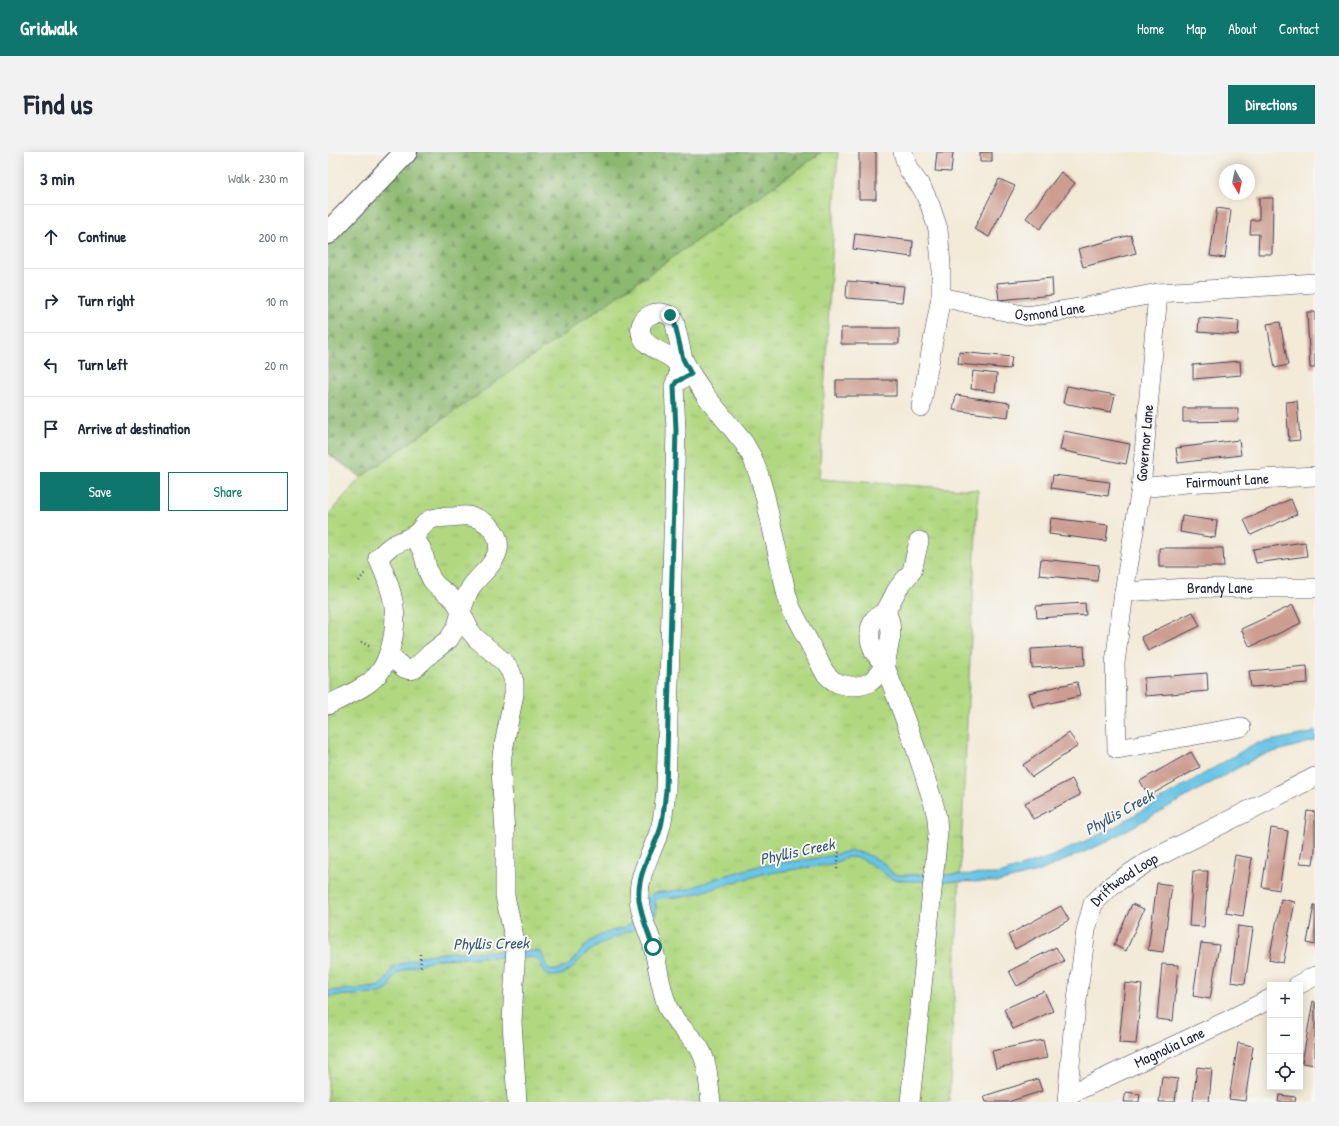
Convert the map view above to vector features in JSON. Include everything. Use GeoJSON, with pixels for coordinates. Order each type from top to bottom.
{"type":"FeatureCollection","features":[{"type":"Feature","properties":{"kind":"main road"},"geometry":{"type":"LineString","coordinates":[[328,232],[406,152]]}},
{"type":"Feature","properties":{"kind":"street"},"geometry":{"type":"LineString","coordinates":[[903,152],[908,169],[922,188],[930,204],[938,229],[941,264],[941,297],[921,407]]}},
{"type":"Feature","properties":{"kind":"street"},"geometry":{"type":"LineString","coordinates":[[1158,293],[1315,283]]}},
{"type":"Feature","properties":{"kind":"street","name":"Osmond Lane"},"geometry":{"type":"LineString","coordinates":[[941,297],[1027,316],[1080,308],[1158,293]]}},
{"type":"Feature","properties":{"kind":"street","name":"Governor Lane"},"geometry":{"type":"LineString","coordinates":[[1158,293],[1141,488],[1124,592],[1115,663],[1117,749],[1241,727]]}},
{"type":"Feature","properties":{"kind":"street"},"geometry":{"type":"LineString","coordinates":[[711,1102],[706,1064],[703,1055],[698,1046],[674,1018],[668,1008],[639,900],[643,870],[659,831],[666,790],[676,430],[674,386],[684,378],[706,396],[744,443],[752,457],[765,496],[791,608],[825,673],[832,681],[839,684],[860,686],[876,691],[888,699],[902,712]]}},
{"type":"Feature","properties":{"kind":"street","name":"Fairmount Lane"},"geometry":{"type":"LineString","coordinates":[[1141,488],[1186,483],[1315,476]]}},
{"type":"Feature","properties":{"kind":"street"},"geometry":{"type":"LineString","coordinates":[[328,705],[370,682],[379,674],[388,655],[394,634],[395,613],[392,593],[378,558],[390,547],[411,538],[425,523],[431,519],[438,517],[468,516],[489,525],[495,532],[498,548],[496,556],[466,596],[457,626],[449,639],[414,669],[410,670],[404,668],[388,655]]}},
{"type":"Feature","properties":{"kind":"street"},"geometry":{"type":"LineString","coordinates":[[411,538],[416,540],[421,546],[427,570],[432,581],[456,602],[470,631],[504,662],[511,672],[514,682],[514,694],[502,755],[501,770],[506,840],[505,896],[516,946],[512,1022],[517,1102]]}},
{"type":"Feature","properties":{"kind":"street"},"geometry":{"type":"LineString","coordinates":[[910,1102],[938,833],[937,818],[920,763],[885,666],[874,652],[870,640],[870,629],[874,619],[886,611],[898,588],[912,571],[919,541]]}},
{"type":"Feature","properties":{"kind":"street","name":"Brandy Lane"},"geometry":{"type":"LineString","coordinates":[[1124,592],[1188,588],[1315,588]]}},
{"type":"Feature","properties":{"kind":"street"},"geometry":{"type":"LineString","coordinates":[[449,639],[467,636],[477,639]]}},
{"type":"Feature","properties":{"kind":"street"},"geometry":{"type":"LineString","coordinates":[[860,686],[868,683],[876,677],[885,666]]}},
{"type":"Feature","properties":{"kind":"street","name":"Driftwood Loop"},"geometry":{"type":"LineString","coordinates":[[1067,1099],[1073,1031],[1086,930],[1093,904],[1112,885],[1149,861],[1315,778]]}},
{"type":"Feature","properties":{"kind":"street"},"geometry":{"type":"LineString","coordinates":[[1303,982],[1315,976]]}},
{"type":"Feature","properties":{"kind":"street","name":"Magnolia Lane"},"geometry":{"type":"LineString","coordinates":[[1067,1099],[1267,1001]]}},
{"type":"Feature","properties":{"kind":"path"},"geometry":{"type":"LineString","coordinates":[[837,869],[839,851]]}},
{"type":"Feature","properties":{"kind":"path"},"geometry":{"type":"LineString","coordinates":[[420,954],[421,968]]}},
{"type":"Feature","properties":{"kind":"green space"},"geometry":{"type":"Polygon","coordinates":[[[406,152],[822,152],[361,477],[328,454],[328,233],[406,152]]]}},
{"type":"Feature","properties":{"kind":"green space"},"geometry":{"type":"Polygon","coordinates":[[[822,152],[838,152],[819,479],[978,490],[949,1102],[328,1102],[328,515],[361,477],[822,152]]]}},
{"type":"Feature","properties":{"kind":"water"},"geometry":{"type":"Polygon","coordinates":[[[1315,730],[1314,741],[1259,756],[1102,844],[1038,872],[998,882],[904,881],[891,879],[882,871],[860,858],[848,857],[832,864],[763,874],[688,896],[671,898],[658,896],[655,901],[656,915],[654,919],[595,948],[587,953],[570,970],[561,975],[551,976],[547,974],[538,960],[532,957],[441,959],[407,968],[395,976],[388,989],[377,994],[328,996],[328,991],[380,986],[385,981],[394,966],[426,955],[451,952],[536,951],[541,952],[547,967],[551,970],[567,967],[589,942],[605,933],[624,928],[632,922],[646,917],[647,899],[653,893],[688,889],[717,878],[762,865],[813,859],[851,851],[864,853],[884,863],[893,874],[898,875],[999,874],[1053,856],[1111,829],[1254,744],[1311,733],[1315,730]]]}},
{"type":"Feature","properties":{"kind":"building"},"geometry":{"type":"Polygon","coordinates":[[[859,152],[876,152],[876,199],[859,199],[859,152]]]}},
{"type":"Feature","properties":{"kind":"building"},"geometry":{"type":"Polygon","coordinates":[[[937,152],[953,152],[951,172],[935,171],[937,152]]]}},
{"type":"Feature","properties":{"kind":"building"},"geometry":{"type":"Polygon","coordinates":[[[980,152],[992,152],[992,162],[980,162],[980,152]]]}},
{"type":"Feature","properties":{"kind":"building"},"geometry":{"type":"Polygon","coordinates":[[[1061,172],[1075,183],[1040,229],[1026,218],[1061,172]]]}},
{"type":"Feature","properties":{"kind":"building"},"geometry":{"type":"Polygon","coordinates":[[[999,179],[1015,186],[989,237],[974,229],[999,179]]]}},
{"type":"Feature","properties":{"kind":"building"},"geometry":{"type":"Polygon","coordinates":[[[1259,198],[1273,198],[1272,254],[1258,254],[1259,234],[1250,234],[1251,220],[1259,220],[1259,198]]]}},
{"type":"Feature","properties":{"kind":"building"},"geometry":{"type":"Polygon","coordinates":[[[1217,208],[1231,210],[1225,258],[1210,256],[1217,208]]]}},
{"type":"Feature","properties":{"kind":"building"},"geometry":{"type":"Polygon","coordinates":[[[855,234],[913,241],[912,257],[853,249],[855,234]]]}},
{"type":"Feature","properties":{"kind":"building"},"geometry":{"type":"Polygon","coordinates":[[[1131,235],[1136,253],[1083,267],[1078,249],[1131,235]]]}},
{"type":"Feature","properties":{"kind":"building"},"geometry":{"type":"Polygon","coordinates":[[[1052,278],[1053,295],[999,300],[997,283],[1052,278]]]}},
{"type":"Feature","properties":{"kind":"building"},"geometry":{"type":"Polygon","coordinates":[[[847,281],[904,286],[902,302],[846,298],[847,281]]]}},
{"type":"Feature","properties":{"kind":"building"},"geometry":{"type":"Polygon","coordinates":[[[1307,312],[1315,312],[1315,368],[1310,368],[1307,312]]]}},
{"type":"Feature","properties":{"kind":"building"},"geometry":{"type":"Polygon","coordinates":[[[1199,318],[1239,321],[1238,335],[1198,332],[1199,318]]]}},
{"type":"Feature","properties":{"kind":"building"},"geometry":{"type":"Polygon","coordinates":[[[1280,322],[1288,365],[1275,368],[1267,324],[1280,322]]]}},
{"type":"Feature","properties":{"kind":"building"},"geometry":{"type":"Polygon","coordinates":[[[841,328],[899,328],[899,344],[841,344],[841,328]]]}},
{"type":"Feature","properties":{"kind":"building"},"geometry":{"type":"Polygon","coordinates":[[[959,352],[1012,357],[1010,369],[958,364],[959,352]]]}},
{"type":"Feature","properties":{"kind":"building"},"geometry":{"type":"Polygon","coordinates":[[[1240,361],[1241,375],[1193,379],[1193,365],[1240,361]]]}},
{"type":"Feature","properties":{"kind":"building"},"geometry":{"type":"Polygon","coordinates":[[[973,371],[997,374],[995,392],[971,389],[973,371]]]}},
{"type":"Feature","properties":{"kind":"building"},"geometry":{"type":"Polygon","coordinates":[[[836,380],[896,380],[896,396],[836,396],[836,380]]]}},
{"type":"Feature","properties":{"kind":"building"},"geometry":{"type":"Polygon","coordinates":[[[1067,386],[1115,395],[1111,412],[1063,403],[1067,386]]]}},
{"type":"Feature","properties":{"kind":"building"},"geometry":{"type":"Polygon","coordinates":[[[956,395],[1010,403],[1008,417],[953,410],[956,395]]]}},
{"type":"Feature","properties":{"kind":"building"},"geometry":{"type":"Polygon","coordinates":[[[1297,401],[1300,440],[1289,441],[1286,402],[1297,401]]]}},
{"type":"Feature","properties":{"kind":"building"},"geometry":{"type":"Polygon","coordinates":[[[1183,408],[1238,408],[1238,421],[1183,422],[1183,408]]]}},
{"type":"Feature","properties":{"kind":"building"},"geometry":{"type":"Polygon","coordinates":[[[1064,431],[1130,444],[1126,464],[1060,450],[1064,431]]]}},
{"type":"Feature","properties":{"kind":"building"},"geometry":{"type":"Polygon","coordinates":[[[1239,440],[1241,455],[1178,463],[1176,448],[1239,440]]]}},
{"type":"Feature","properties":{"kind":"building"},"geometry":{"type":"Polygon","coordinates":[[[1053,475],[1110,482],[1108,496],[1051,488],[1053,475]]]}},
{"type":"Feature","properties":{"kind":"building"},"geometry":{"type":"Polygon","coordinates":[[[1291,499],[1297,514],[1251,535],[1244,520],[1291,499]]]}},
{"type":"Feature","properties":{"kind":"building"},"geometry":{"type":"Polygon","coordinates":[[[1182,516],[1217,521],[1215,538],[1180,532],[1182,516]]]}},
{"type":"Feature","properties":{"kind":"building"},"geometry":{"type":"Polygon","coordinates":[[[1051,518],[1108,525],[1106,541],[1049,534],[1051,518]]]}},
{"type":"Feature","properties":{"kind":"building"},"geometry":{"type":"Polygon","coordinates":[[[1305,542],[1307,556],[1256,563],[1253,549],[1305,542]]]}},
{"type":"Feature","properties":{"kind":"building"},"geometry":{"type":"Polygon","coordinates":[[[1159,548],[1223,548],[1224,567],[1159,567],[1159,548]]]}},
{"type":"Feature","properties":{"kind":"building"},"geometry":{"type":"Polygon","coordinates":[[[1041,559],[1099,565],[1097,581],[1039,575],[1041,559]]]}},
{"type":"Feature","properties":{"kind":"building"},"geometry":{"type":"Polygon","coordinates":[[[1085,603],[1086,615],[1037,618],[1036,606],[1085,603]]]}},
{"type":"Feature","properties":{"kind":"building"},"geometry":{"type":"Polygon","coordinates":[[[1293,605],[1301,623],[1250,647],[1241,629],[1293,605]]]}},
{"type":"Feature","properties":{"kind":"building"},"geometry":{"type":"Polygon","coordinates":[[[1193,612],[1200,626],[1148,651],[1141,637],[1193,612]]]}},
{"type":"Feature","properties":{"kind":"building"},"geometry":{"type":"Polygon","coordinates":[[[1084,646],[1085,665],[1032,668],[1031,649],[1084,646]]]}},
{"type":"Feature","properties":{"kind":"building"},"geometry":{"type":"Polygon","coordinates":[[[1307,666],[1308,683],[1251,687],[1249,671],[1307,666]]]}},
{"type":"Feature","properties":{"kind":"building"},"geometry":{"type":"Polygon","coordinates":[[[1207,673],[1208,691],[1145,696],[1144,678],[1207,673]]]}},
{"type":"Feature","properties":{"kind":"building"},"geometry":{"type":"Polygon","coordinates":[[[1077,682],[1080,696],[1033,707],[1029,693],[1077,682]]]}},
{"type":"Feature","properties":{"kind":"building"},"geometry":{"type":"Polygon","coordinates":[[[1069,733],[1078,746],[1032,777],[1023,765],[1069,733]]]}},
{"type":"Feature","properties":{"kind":"building"},"geometry":{"type":"Polygon","coordinates":[[[1191,752],[1200,767],[1149,796],[1140,781],[1191,752]]]}},
{"type":"Feature","properties":{"kind":"building"},"geometry":{"type":"Polygon","coordinates":[[[1072,779],[1080,795],[1033,819],[1025,803],[1072,779]]]}},
{"type":"Feature","properties":{"kind":"building"},"geometry":{"type":"Polygon","coordinates":[[[1307,811],[1315,812],[1315,851],[1313,864],[1300,863],[1307,811]]]}},
{"type":"Feature","properties":{"kind":"building"},"geometry":{"type":"Polygon","coordinates":[[[1271,828],[1288,831],[1279,890],[1262,887],[1271,828]]]}},
{"type":"Feature","properties":{"kind":"building"},"geometry":{"type":"Polygon","coordinates":[[[1235,855],[1252,858],[1243,916],[1226,913],[1235,855]]]}},
{"type":"Feature","properties":{"kind":"building"},"geometry":{"type":"Polygon","coordinates":[[[1193,871],[1208,871],[1204,927],[1189,926],[1193,871]]]}},
{"type":"Feature","properties":{"kind":"building"},"geometry":{"type":"Polygon","coordinates":[[[1157,883],[1172,885],[1163,952],[1148,950],[1157,883]]]}},
{"type":"Feature","properties":{"kind":"building"},"geometry":{"type":"Polygon","coordinates":[[[1281,899],[1295,902],[1283,963],[1269,960],[1281,899]]]}},
{"type":"Feature","properties":{"kind":"building"},"geometry":{"type":"Polygon","coordinates":[[[1132,904],[1144,909],[1126,951],[1114,945],[1132,904]]]}},
{"type":"Feature","properties":{"kind":"building"},"geometry":{"type":"Polygon","coordinates":[[[1315,905],[1315,945],[1307,943],[1315,905]]]}},
{"type":"Feature","properties":{"kind":"building"},"geometry":{"type":"Polygon","coordinates":[[[1061,906],[1069,920],[1015,949],[1008,935],[1061,906]]]}},
{"type":"Feature","properties":{"kind":"building"},"geometry":{"type":"Polygon","coordinates":[[[1238,926],[1253,928],[1245,984],[1231,982],[1238,926]]]}},
{"type":"Feature","properties":{"kind":"building"},"geometry":{"type":"Polygon","coordinates":[[[1201,943],[1219,945],[1210,999],[1193,996],[1201,943]]]}},
{"type":"Feature","properties":{"kind":"building"},"geometry":{"type":"Polygon","coordinates":[[[1056,947],[1064,961],[1017,986],[1009,971],[1056,947]]]}},
{"type":"Feature","properties":{"kind":"building"},"geometry":{"type":"Polygon","coordinates":[[[1162,964],[1178,965],[1173,1021],[1157,1019],[1162,964]]]}},
{"type":"Feature","properties":{"kind":"building"},"geometry":{"type":"Polygon","coordinates":[[[1125,983],[1142,985],[1136,1044],[1119,1043],[1125,983]]]}},
{"type":"Feature","properties":{"kind":"building"},"geometry":{"type":"Polygon","coordinates":[[[1044,991],[1053,1011],[1013,1029],[1004,1009],[1044,991]]]}},
{"type":"Feature","properties":{"kind":"building"},"geometry":{"type":"Polygon","coordinates":[[[1313,1001],[1315,1002],[1315,1065],[1303,1063],[1313,1001]]]}},
{"type":"Feature","properties":{"kind":"building"},"geometry":{"type":"Polygon","coordinates":[[[1043,1040],[1047,1058],[996,1068],[992,1051],[1043,1040]]]}},
{"type":"Feature","properties":{"kind":"building"},"geometry":{"type":"Polygon","coordinates":[[[1238,1043],[1253,1046],[1245,1101],[1229,1099],[1238,1043]]]}},
{"type":"Feature","properties":{"kind":"building"},"geometry":{"type":"Polygon","coordinates":[[[1197,1067],[1212,1069],[1209,1102],[1193,1102],[1197,1067]]]}},
{"type":"Feature","properties":{"kind":"building"},"geometry":{"type":"Polygon","coordinates":[[[1162,1077],[1178,1079],[1175,1102],[1159,1102],[1162,1077]]]}},
{"type":"Feature","properties":{"kind":"building"},"geometry":{"type":"Polygon","coordinates":[[[1038,1079],[1042,1091],[1008,1102],[986,1102],[984,1096],[1038,1079]]]}},
{"type":"Feature","properties":{"kind":"building"},"geometry":{"type":"Polygon","coordinates":[[[1126,1092],[1140,1094],[1139,1102],[1124,1102],[1126,1092]]]}},
{"type":"Feature","properties":{"kind":"building"},"geometry":{"type":"Polygon","coordinates":[[[1279,1095],[1296,1097],[1295,1102],[1278,1102],[1279,1095]]]}},
{"type":"Feature","properties":{"kind":"waterway","name":"Phyllis Creek"},"geometry":{"type":"LineString","coordinates":[[651,900],[651,898],[669,895]]}},
{"type":"Feature","properties":{"kind":"route"},"geometry":{"type":"LineString","coordinates":[[653,947],[639,900],[643,870],[659,831],[664,812],[666,790],[676,430],[674,386],[676,382],[691,374],[683,359],[674,320],[670,315]]}}]}
